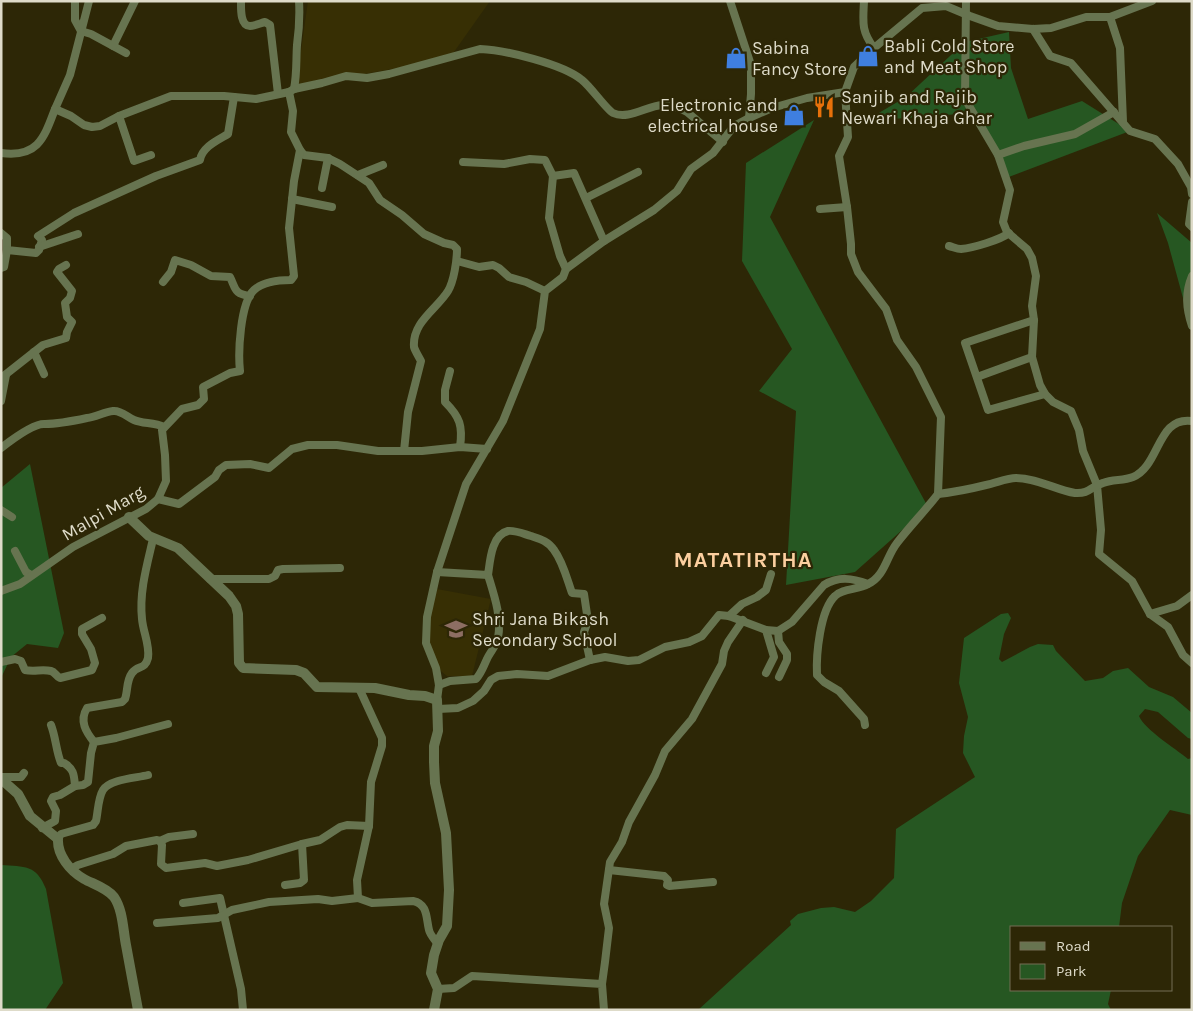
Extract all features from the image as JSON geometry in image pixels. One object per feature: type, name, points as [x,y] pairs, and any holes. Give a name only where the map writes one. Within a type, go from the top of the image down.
[{"type":"street","points":[[75,1],[75,20],[81,31],[91,34],[126,53]]},
{"type":"street","points":[[1,153],[22,153],[33,150],[46,133],[70,74],[89,1]]},
{"type":"street","points":[[113,46],[135,1]]},
{"type":"street","points":[[241,1],[243,22],[246,25],[250,26],[265,22],[270,26],[278,94]]},
{"type":"street","points":[[299,1],[300,31],[297,46],[297,72],[292,90],[291,132],[300,150],[304,155],[328,158],[358,175],[369,183],[380,200],[402,215],[424,234],[453,245],[457,249],[457,261],[449,290],[420,324],[415,337],[414,348],[421,361],[408,412],[404,450]]},
{"type":"street","points":[[730,1],[751,65],[749,118]]},
{"type":"street","points":[[864,1],[863,23],[866,37],[874,48]]},
{"type":"street","points":[[966,1],[965,99],[998,155],[1010,190],[1002,222],[1009,233],[1027,249],[1032,258],[1036,276],[1032,306],[1034,320],[1032,357],[1040,385],[1053,402],[1071,410],[1079,430],[1083,451],[1097,485],[1101,530],[1099,554],[1132,581],[1150,614],[1168,627],[1183,655],[1192,663]]},
{"type":"street","points":[[865,724],[864,719],[839,691],[824,682],[817,675],[820,636],[826,612],[836,595],[860,589],[875,581],[885,568],[895,545],[938,494],[941,417],[916,368],[896,340],[886,309],[858,272],[850,254],[848,207],[839,156],[848,137],[845,92],[854,67],[922,8],[946,6],[998,26],[1033,29],[1052,28],[1086,17],[1110,17],[1152,1]]},
{"type":"street","points":[[1110,17],[1120,48],[1123,122]]},
{"type":"street","points":[[1033,29],[1050,56],[1071,63],[1130,131],[1154,139],[1178,164],[1191,187],[1192,194]]},
{"type":"street","points":[[55,110],[70,116],[84,125],[100,126],[119,116],[171,96],[256,99],[346,76],[376,77],[480,49],[495,50],[560,67],[571,72],[590,86],[612,113],[624,115],[663,104],[682,109],[688,112],[722,142]]},
{"type":"street","points":[[434,1010],[438,989],[431,973],[438,942],[446,926],[449,890],[446,833],[435,783],[434,746],[438,731],[439,685],[436,668],[426,643],[427,617],[437,572],[466,484],[503,421],[540,329],[545,291],[563,277],[566,269],[604,241],[654,210],[677,191],[691,169],[713,153],[734,126],[772,108],[807,98],[845,92]]},
{"type":"street","points":[[7,250],[36,253],[42,240],[38,236],[74,213],[156,176],[200,160],[201,154],[206,148],[228,134],[234,97]]},
{"type":"street","points":[[998,155],[1024,146],[1075,134],[1114,112]]},
{"type":"street","points":[[119,116],[134,161],[151,155]]},
{"type":"street","points":[[1,448],[26,431],[44,424],[66,423],[114,410],[136,421],[164,427],[182,409],[198,405],[204,400],[203,388],[230,373],[240,371],[241,324],[250,296],[253,291],[263,286],[279,280],[293,278],[289,228],[300,150]]},
{"type":"street","points":[[322,188],[328,158]]},
{"type":"street","points":[[463,162],[504,164],[530,159],[546,160],[553,176],[549,218],[560,256],[566,269]]},
{"type":"street","points":[[358,175],[383,165]]},
{"type":"street","points":[[586,198],[638,172]]},
{"type":"street","points":[[553,176],[574,173],[604,241]]},
{"type":"street","points":[[292,199],[332,207]]},
{"type":"street","points":[[1192,202],[1189,224],[1192,227]]},
{"type":"street","points":[[820,209],[848,207]]},
{"type":"street","points":[[1,233],[7,238],[4,267],[1,268]]},
{"type":"street","points":[[949,246],[960,249],[971,247],[1001,240],[1009,233]]},
{"type":"street","points":[[39,247],[78,234]]},
{"type":"street","points":[[164,282],[171,272],[175,260],[191,265],[211,276],[230,277],[235,290],[241,295],[250,296]]},
{"type":"street","points":[[457,261],[479,267],[493,265],[509,277],[526,282],[545,291]]},
{"type":"street","points":[[1,400],[4,377],[43,345],[66,338],[66,332],[71,325],[71,320],[67,317],[65,304],[70,298],[72,290],[57,272],[66,265]]},
{"type":"street","points":[[1192,276],[1186,289],[1186,299],[1192,326]]},
{"type":"street","points":[[1034,320],[966,344],[988,410],[1045,394]]},
{"type":"street","points":[[34,352],[44,374]]},
{"type":"street","points":[[977,377],[1032,357]]},
{"type":"street","points":[[450,370],[444,390],[445,402],[459,419],[462,435],[460,447]]},
{"type":"street","points":[[938,494],[961,491],[1016,478],[1082,493],[1090,491],[1102,483],[1134,477],[1143,471],[1149,464],[1168,429],[1175,423],[1184,420],[1192,421]]},
{"type":"street","name":"Malpi Marg","points":[[1,591],[20,584],[73,547],[146,509],[158,499],[166,481],[165,455],[161,434],[164,427]]},
{"type":"street","points":[[158,499],[179,504],[215,477],[219,470],[226,466],[250,464],[269,468],[292,450],[308,445],[337,445],[378,451],[422,451],[460,447],[487,449]]},
{"type":"street","points":[[1,510],[12,517]]},
{"type":"street","points":[[130,517],[153,539],[178,548],[229,596],[236,606],[238,614],[239,663],[243,668],[296,670],[304,674],[317,687],[375,688],[409,695],[425,696],[438,705],[458,708],[473,701],[484,691],[491,680],[498,676],[517,674],[548,676],[590,660],[605,657],[628,661],[639,660],[665,647],[697,639],[707,632],[719,615],[743,620],[766,630],[778,631],[792,622],[824,584],[830,581],[854,578],[868,584]]},
{"type":"street","points":[[439,685],[450,681],[476,679],[483,672],[487,659],[498,639],[499,628],[496,603],[488,575],[495,543],[507,531],[515,531],[546,542],[560,561],[572,593],[584,594],[588,621],[584,632],[590,660]]},
{"type":"street","points":[[94,742],[87,734],[83,724],[86,708],[122,702],[125,699],[128,682],[132,673],[145,666],[147,661],[148,654],[142,619],[141,594],[153,539]]},
{"type":"street","points":[[15,551],[26,572],[31,575]]},
{"type":"street","points":[[210,579],[269,580],[275,576],[278,570],[283,569],[340,568]]},
{"type":"street","points":[[437,572],[488,575]]},
{"type":"street","points":[[729,616],[742,604],[757,598],[766,590],[770,574]]},
{"type":"street","points":[[1150,614],[1177,606],[1192,595]]},
{"type":"street","points":[[1,662],[15,659],[21,661],[25,670],[36,672],[48,670],[60,678],[92,670],[95,664],[91,649],[82,634],[82,629],[102,618]]},
{"type":"street","points":[[604,1010],[602,984],[609,928],[604,904],[610,862],[622,842],[629,822],[655,775],[664,751],[692,719],[722,664],[728,642],[743,620]]},
{"type":"street","points":[[766,630],[774,657],[766,673]]},
{"type":"street","points":[[778,631],[779,642],[787,654],[787,660],[779,676]]},
{"type":"street","points":[[358,898],[357,880],[369,826],[371,782],[382,746],[382,738],[359,688]]},
{"type":"street","points":[[94,742],[168,724]]},
{"type":"street","points":[[51,725],[55,735],[57,754],[62,763],[71,767],[74,773],[75,786]]},
{"type":"street","points":[[42,828],[55,820],[56,811],[51,801],[53,797],[88,782],[94,742]]},
{"type":"street","points":[[1,778],[21,777],[24,773]]},
{"type":"street","points":[[138,1010],[117,903],[109,892],[81,877],[71,869],[63,859],[57,846],[61,834],[93,825],[96,822],[103,790],[108,786],[119,780],[148,775]]},
{"type":"street","points":[[1,778],[14,788],[30,816],[42,828],[58,839]]},
{"type":"street","points":[[160,841],[162,845],[160,864],[166,868],[205,863],[217,866],[248,860],[320,840],[347,825],[369,826]]},
{"type":"street","points":[[71,869],[113,854],[126,846],[193,834]]},
{"type":"street","points":[[285,885],[300,883],[304,880],[302,844]]},
{"type":"street","points":[[610,870],[664,876],[668,880],[669,886],[713,882]]},
{"type":"street","points":[[183,903],[220,898],[241,989],[243,1010]]},
{"type":"street","points":[[157,923],[218,918],[232,910],[269,902],[358,898],[372,903],[413,901],[418,902],[424,907],[429,932],[438,942]]},
{"type":"street","points":[[438,989],[454,988],[472,976],[602,984]]},
{"type":"shaded area","points":[[308,1],[490,1],[449,59],[296,86]]},
{"type":"shaded area","name":"Shri Jana Bikash Secondary School","points":[[437,589],[491,599],[472,676],[447,676],[437,668],[430,642],[429,617]]},
{"type":"green space","points":[[1009,32],[1011,68],[1028,119],[1082,101],[1130,131],[1006,178],[973,113],[865,121],[906,97],[965,42]]},
{"type":"green space","points":[[814,120],[770,217],[928,507],[855,572],[786,585],[796,411],[759,391],[792,349],[742,261],[746,163]]},
{"type":"green space","points":[[1157,213],[1192,243],[1192,331],[1168,243]]},
{"type":"green space","points":[[30,464],[64,633],[58,648],[27,644],[11,657],[1,678],[1,488]]},
{"type":"green space","points":[[1008,613],[1011,618],[1004,634],[999,659],[1002,662],[1038,644],[1053,645],[1056,651],[1085,681],[1103,678],[1113,671],[1128,668],[1149,687],[1173,697],[1192,713],[1192,739],[1188,738],[1158,712],[1145,709],[1139,716],[1147,727],[1161,739],[1188,759],[1192,758],[1192,815],[1170,810],[1138,856],[1122,903],[1119,926],[1010,926],[1010,991],[1111,991],[1108,1004],[1111,1010],[698,1010],[791,925],[790,921],[798,914],[834,907],[855,912],[871,901],[894,878],[896,829],[975,777],[963,753],[968,717],[959,683],[964,638],[1001,614]]},
{"type":"green space","points":[[1,865],[29,868],[38,875],[46,889],[63,983],[45,1010],[1,1010]]},
{"type":"place","name":"Babli Cold Store and Meat Shop","points":[[868,56]]},
{"type":"place","name":"Sabina Fancy Store","points":[[736,58]]},
{"type":"place","name":"Sanjib and Rajib Newari Khaja Ghar","points":[[824,107]]},
{"type":"place","name":"Electronic and electrical house","points":[[794,115]]},
{"type":"place","name":"Shri Jana Bikash Secondary School","points":[[456,629]]},
{"type":"district","name":"MATATIRTHA","points":[[743,559]]}]
